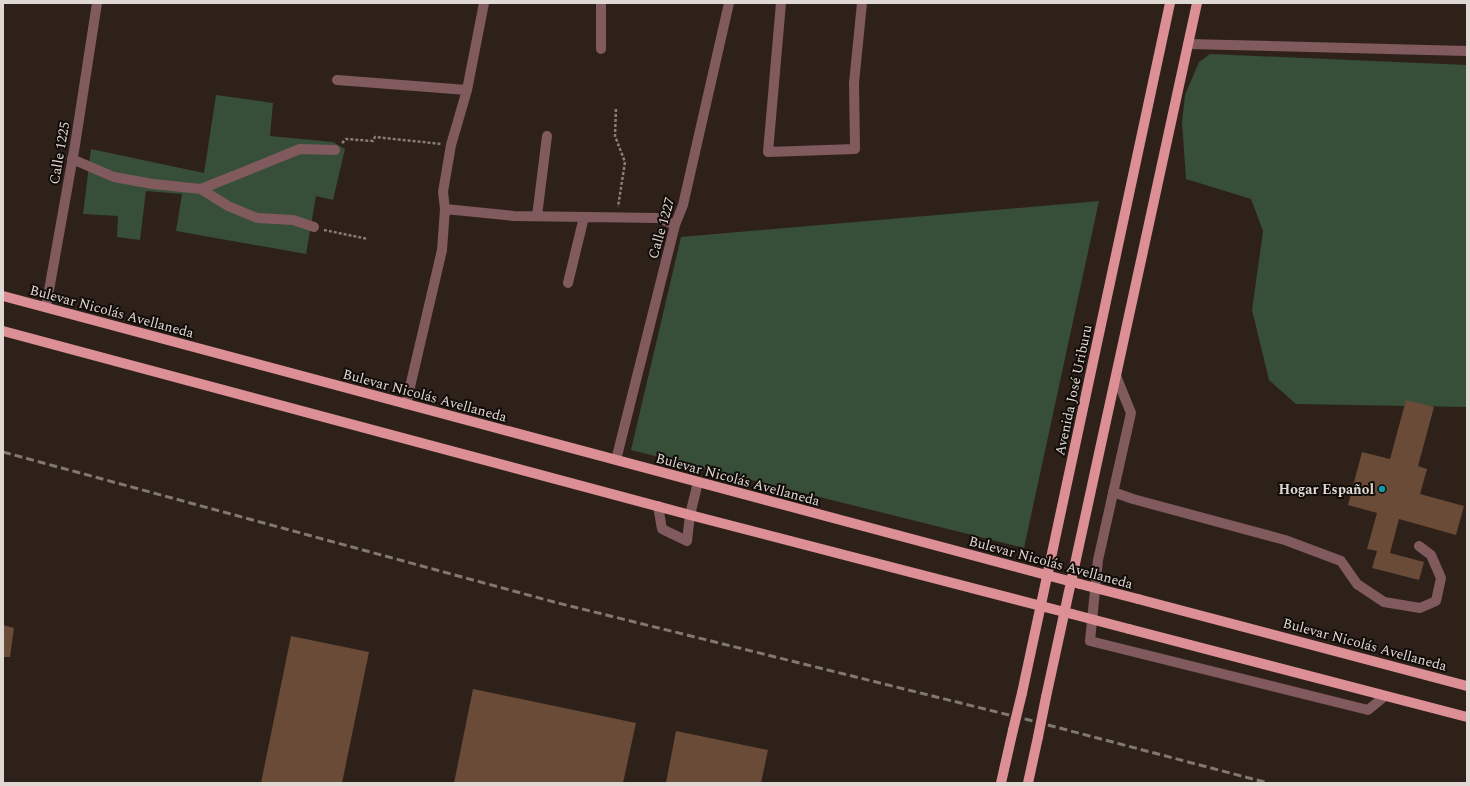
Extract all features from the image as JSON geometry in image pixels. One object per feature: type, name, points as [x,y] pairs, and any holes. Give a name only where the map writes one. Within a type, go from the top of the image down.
[{"type":"main road","name":"Avenida José Uriburu","points":[[1002,783],[1170,3]]},
{"type":"main road","points":[[1028,783],[1046,697],[1076,583],[1116,376],[1196,3]]},
{"type":"main road","name":"Bulevar Nicolás Avellaneda","points":[[3,296],[1047,576],[1467,686]]},
{"type":"main road","points":[[3,331],[690,515],[1467,717]]},
{"type":"street","name":"Calle 1225","points":[[46,307],[97,3]]},
{"type":"street","points":[[406,404],[442,250],[445,209],[443,192],[451,145],[468,90],[484,3]]},
{"type":"street","points":[[601,3],[601,49]]},
{"type":"street","name":"Calle 1227","points":[[616,460],[675,225],[683,205],[729,3]]},
{"type":"street","points":[[781,3],[768,152],[855,149],[854,83],[862,3]]},
{"type":"street","points":[[1188,44],[1467,51]]},
{"type":"street","points":[[337,80],[468,90]]},
{"type":"street","points":[[537,216],[547,136]]},
{"type":"street","points":[[201,189],[300,148],[335,150]]},
{"type":"street","points":[[72,159],[114,177],[153,184],[201,189],[228,206],[257,218],[294,220],[314,227]]},
{"type":"street","points":[[445,209],[514,216],[658,218],[675,225]]},
{"type":"street","points":[[568,283],[584,217]]},
{"type":"street","points":[[1116,376],[1131,413],[1098,560],[1090,640],[1368,710],[1385,696]]},
{"type":"street","points":[[658,506],[662,529],[687,541],[690,515],[698,482]]},
{"type":"street","points":[[1113,492],[1133,499],[1285,540],[1341,561],[1357,584],[1384,602],[1420,608],[1436,601],[1441,578],[1431,555],[1419,546]]},
{"type":"path","points":[[616,109],[615,136],[625,162],[617,218]]},
{"type":"path","points":[[335,150],[346,139],[373,141],[375,137],[451,145]]},
{"type":"path","points":[[314,227],[368,239]]},
{"type":"green space","points":[[1210,54],[1467,65],[1467,407],[1296,404],[1269,380],[1252,310],[1263,231],[1251,199],[1186,179],[1182,122],[1185,95],[1199,62]]},
{"type":"green space","points":[[216,95],[273,103],[270,136],[333,142],[345,149],[333,200],[316,196],[306,254],[176,231],[182,194],[146,191],[140,240],[117,237],[118,216],[83,214],[91,149],[204,173]]},
{"type":"green space","points":[[1099,201],[1024,548],[631,450],[681,237]]},
{"type":"building","name":"Hogar Español","points":[[1406,400],[1434,407],[1418,466],[1427,469],[1420,494],[1464,506],[1456,535],[1399,519],[1390,553],[1424,562],[1419,580],[1372,568],[1377,551],[1367,549],[1377,513],[1348,505],[1362,452],[1390,459]]},
{"type":"building","points":[[3,625],[14,628],[10,657],[3,657]]},
{"type":"building","points":[[291,636],[369,652],[342,783],[261,783]]},
{"type":"building","points":[[473,689],[636,723],[623,783],[454,783]]},
{"type":"building","points":[[676,731],[768,750],[761,783],[666,783]]},
{"type":"railway","points":[[3,452],[554,602],[1029,720],[1268,783]]},
{"type":"place","name":"Hogar Español","points":[[1382,489]]}]
